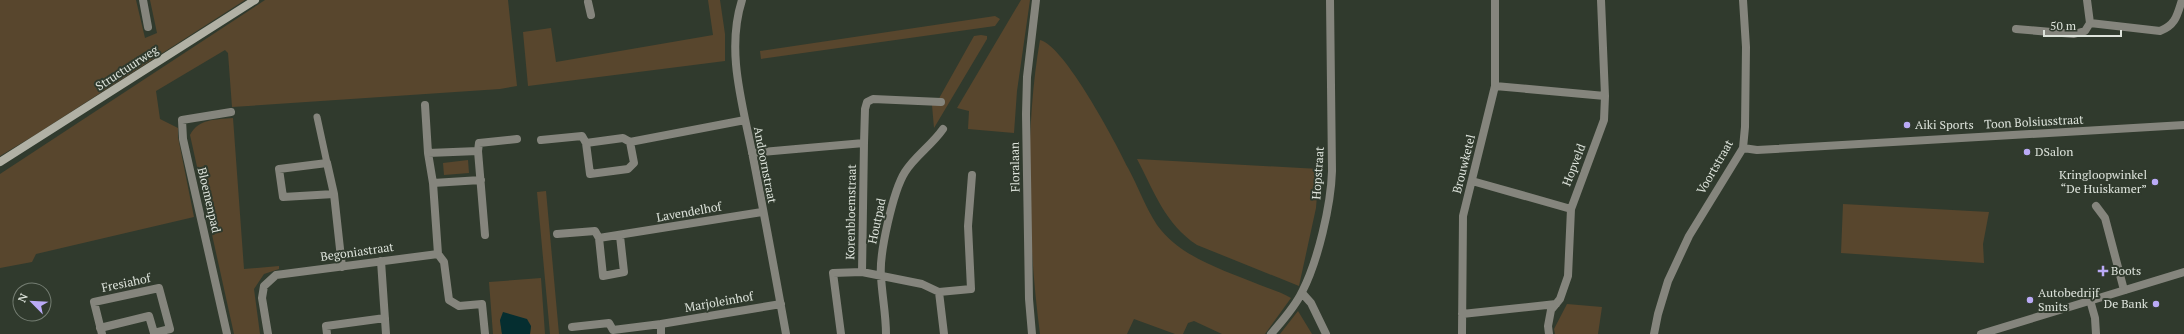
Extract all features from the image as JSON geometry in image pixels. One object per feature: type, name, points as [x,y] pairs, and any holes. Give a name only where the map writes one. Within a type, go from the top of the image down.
[{"type":"main road","name":"Structuurweg","points":[[0,167],[12,157],[256,0]]},
{"type":"main road","name":"Structuurweg","points":[[0,162],[12,157]]},
{"type":"street","points":[[143,0],[148,27]]},
{"type":"street","name":"Andoornstraat","points":[[742,0],[735,48],[744,120],[752,152],[786,334]]},
{"type":"street","name":"Floralaan","points":[[1032,334],[1029,299],[1026,114],[1028,70],[1036,0]]},
{"type":"street","name":"Hopstraat","points":[[1271,334],[1302,293],[1309,277],[1319,242],[1332,184],[1330,0]]},
{"type":"street","name":"Brouwketel","points":[[1462,334],[1463,216],[1495,86],[1495,0]]},
{"type":"street","name":"Hopveld","points":[[1550,334],[1548,326],[1551,310],[1560,299],[1568,276],[1571,209],[1604,120],[1605,96],[1601,0]]},
{"type":"street","name":"Voortstraat","points":[[1654,334],[1658,314],[1668,281],[1689,236],[1743,148],[1745,127],[1746,55],[1743,0]]},
{"type":"street","points":[[2016,29],[2074,34],[2085,31],[2090,23],[2087,0]]},
{"type":"street","points":[[2090,23],[2160,31],[2169,28],[2175,22],[2182,0]]},
{"type":"street","points":[[590,1],[591,15]]},
{"type":"street","points":[[1495,86],[1605,96]]},
{"type":"street","name":"Korenbloemstraat","points":[[939,292],[922,284],[862,272],[864,109],[867,102],[873,99],[941,102]]},
{"type":"street","points":[[425,105],[438,254],[444,262],[447,294],[452,304],[459,306],[482,304],[485,334]]},
{"type":"street","name":"Bloemenpad","points":[[227,334],[183,139],[182,120],[231,112]]},
{"type":"street","points":[[317,117],[334,194],[342,267]]},
{"type":"street","points":[[586,143],[623,138],[630,142],[744,120]]},
{"type":"street","name":"Toon Bolsiusstraat","points":[[1743,148],[1757,150],[2184,126]]},
{"type":"street","name":"Houtpad","points":[[886,334],[885,303],[880,275],[884,245],[901,180],[910,165],[936,139],[943,129]]},
{"type":"street","points":[[541,140],[582,136],[586,143],[590,174],[628,169],[634,163],[630,142]]},
{"type":"street","points":[[485,234],[478,150],[479,143],[517,140]]},
{"type":"street","points":[[752,152],[864,143]]},
{"type":"street","points":[[428,153],[478,150]]},
{"type":"street","points":[[327,163],[279,169],[283,197],[334,194]]},
{"type":"street","points":[[944,334],[939,292],[971,289],[968,226],[972,175]]},
{"type":"street","points":[[433,184],[481,180]]},
{"type":"street","points":[[1472,181],[1571,209]]},
{"type":"street","points":[[2096,206],[2105,218],[2124,290]]},
{"type":"street","name":"Lavendelhof","points":[[557,234],[595,231],[599,238],[620,236],[762,212]]},
{"type":"street","points":[[599,238],[603,276],[624,272],[620,236]]},
{"type":"street","name":"Begoniastraat","points":[[268,334],[262,298],[264,286],[276,275],[342,267],[380,260],[438,254]]},
{"type":"street","points":[[380,260],[386,334]]},
{"type":"street","points":[[841,334],[833,273],[862,272]]},
{"type":"street","points":[[1981,334],[2184,272]]},
{"type":"street","name":"Fresiahof","points":[[159,288],[170,330],[154,334],[149,316],[101,331],[94,302],[159,288]]},
{"type":"street","points":[[1302,293],[1312,303],[1326,334]]},
{"type":"street","points":[[2090,300],[2095,318],[2096,334]]},
{"type":"street","name":"Marjoleinhof","points":[[572,327],[609,323],[613,332],[781,304]]},
{"type":"street","points":[[1462,314],[1556,304]]},
{"type":"street","points":[[327,334],[326,326],[384,318]]},
{"type":"street","points":[[661,324],[661,334]]},
{"type":"shaded area","points":[[0,0],[136,0],[145,38],[157,33],[150,0],[245,0],[0,156]]},
{"type":"shaded area","points":[[265,0],[508,0],[517,86],[500,89],[232,107],[228,53],[225,50],[156,91],[160,119],[178,128],[178,137],[194,217],[36,254],[32,262],[0,268],[0,174]]},
{"type":"shaded area","points":[[708,0],[720,0],[725,34],[725,61],[528,86],[523,32],[551,28],[556,62],[713,35]]},
{"type":"shaded area","points":[[1021,0],[1030,0],[1017,91],[1014,133],[968,129],[969,111],[957,108]]},
{"type":"shaded area","points":[[995,16],[1000,19],[995,26],[761,59],[760,51]]},
{"type":"shaded area","points":[[974,36],[987,36],[987,39],[934,128],[932,105],[937,102]]},
{"type":"shaded area","points":[[1040,40],[1050,46],[1062,59],[1088,96],[1122,156],[1145,204],[1157,225],[1167,236],[1178,246],[1204,262],[1291,298],[1265,334],[1222,334],[1194,321],[1188,323],[1183,334],[1175,334],[1134,319],[1127,334],[1040,334],[1031,225],[1030,149],[1035,75]]},
{"type":"shaded area","points":[[233,118],[244,269],[279,266],[279,269],[264,274],[254,289],[260,334],[234,334],[190,135],[198,125],[208,121]]},
{"type":"shaded area","points":[[1137,159],[1319,169],[1316,208],[1299,286],[1197,245],[1186,237],[1168,217],[1161,206]]},
{"type":"shaded area","points":[[468,160],[469,173],[444,175],[443,163]]},
{"type":"shaded area","points":[[546,191],[559,334],[550,334],[537,192]]},
{"type":"shaded area","points":[[1843,204],[1989,212],[1983,244],[1984,263],[1841,253]]},
{"type":"shaded area","points":[[541,278],[545,334],[530,334],[531,326],[500,320],[502,334],[493,334],[489,282]]},
{"type":"shaded area","points":[[1567,304],[1602,307],[1598,334],[1555,334],[1554,329]]},
{"type":"shaded area","points":[[1298,311],[1312,334],[1280,334]]},
{"type":"water","points":[[503,312],[527,319],[531,326],[530,334],[502,334],[500,320]]},
{"type":"place","name":"Aiki Sports","points":[[1907,125]]},
{"type":"place","name":"DSalon","points":[[2027,152]]},
{"type":"place","name":"Kringloopwinkel “De Huiskamer”","points":[[2155,182]]},
{"type":"place","name":"Boots","points":[[2103,271]]},
{"type":"place","name":"Autobedrijf Smits","points":[[2030,300]]},
{"type":"place","name":"De Bank","points":[[2156,304]]}]
